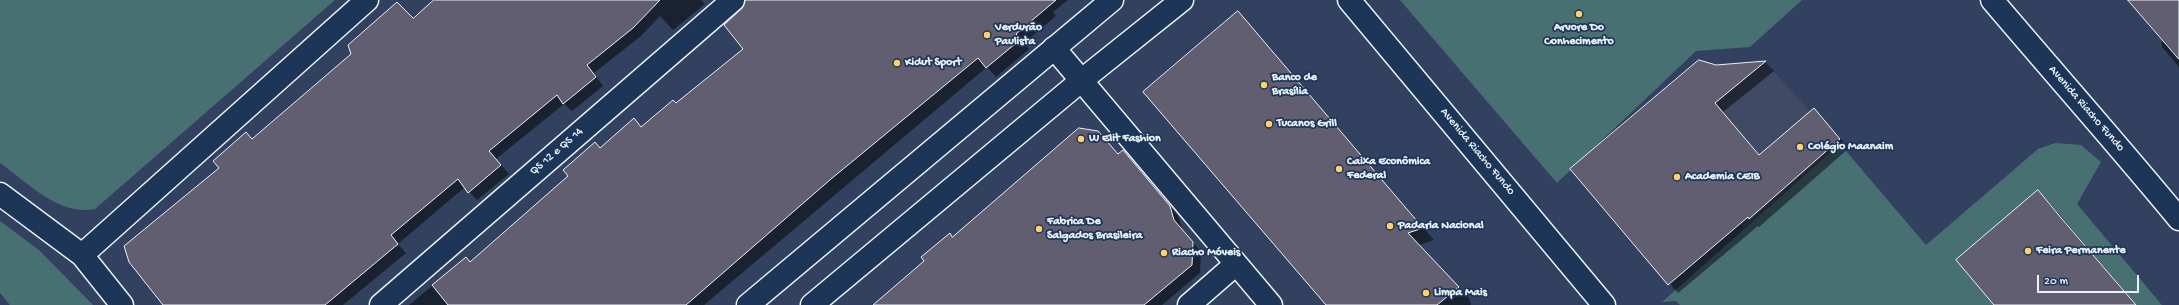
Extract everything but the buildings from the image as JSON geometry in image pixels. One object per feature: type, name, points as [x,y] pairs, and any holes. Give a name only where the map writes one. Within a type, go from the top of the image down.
[{"type":"street","points":[[82,255],[367,0]]},
{"type":"street","name":"QS 12 e QS 14","points":[[381,305],[733,0]]},
{"type":"street","points":[[748,305],[1112,0]]},
{"type":"street","points":[[812,305],[1082,80],[1182,0]]},
{"type":"street","name":"Avenida Riacho Fundo","points":[[1349,0],[1604,305]]},
{"type":"street","name":"Avenida Riacho Fundo","points":[[1992,0],[2094,117],[2179,219]]},
{"type":"street","points":[[1054,48],[1271,305]]},
{"type":"street","points":[[0,194],[82,255],[122,305]]},
{"type":"street","points":[[1189,305],[1236,264]]},
{"type":"shaded area","points":[[1763,60],[1840,144],[1744,228],[1656,127],[1721,70]]},
{"type":"green space","points":[[0,0],[335,0],[95,209],[82,210],[69,208],[44,196],[0,163]]},
{"type":"green space","points":[[1400,0],[1802,0],[1750,47],[1696,51],[1557,183]]},
{"type":"green space","points":[[2055,143],[2081,145],[2101,162],[2077,204],[2162,305],[1680,305],[1676,301],[1662,302],[1840,144],[1926,245],[2038,149]]},
{"type":"green space","points":[[0,221],[39,250],[93,305],[10,305],[0,293]]},
{"type":"place","name":"Arvore Do Conhecimento","points":[[1579,14]]},
{"type":"place","name":"Verdurão Paulista","points":[[987,35]]},
{"type":"place","name":"Kidut Sport","points":[[897,63]]},
{"type":"place","name":"Banco de Brasília","points":[[1264,85]]},
{"type":"place","name":"Tucanos Grill","points":[[1269,124]]},
{"type":"place","name":"W Elit Fashion","points":[[1081,139]]},
{"type":"place","name":"Colégio Maanaim","points":[[1800,147]]},
{"type":"place","name":"Caixa Econômica Federal","points":[[1339,169]]},
{"type":"place","name":"Academia CEIB","points":[[1677,177]]},
{"type":"place","name":"Padaria Nacional","points":[[1390,226]]},
{"type":"place","name":"Fabrica De Salgados Brasileira","points":[[1039,229]]},
{"type":"place","name":"Feira Permanente","points":[[2028,251]]},
{"type":"place","name":"Riacho Móveis","points":[[1164,253]]},
{"type":"place","name":"Limpa Mais","points":[[1426,293]]}]
